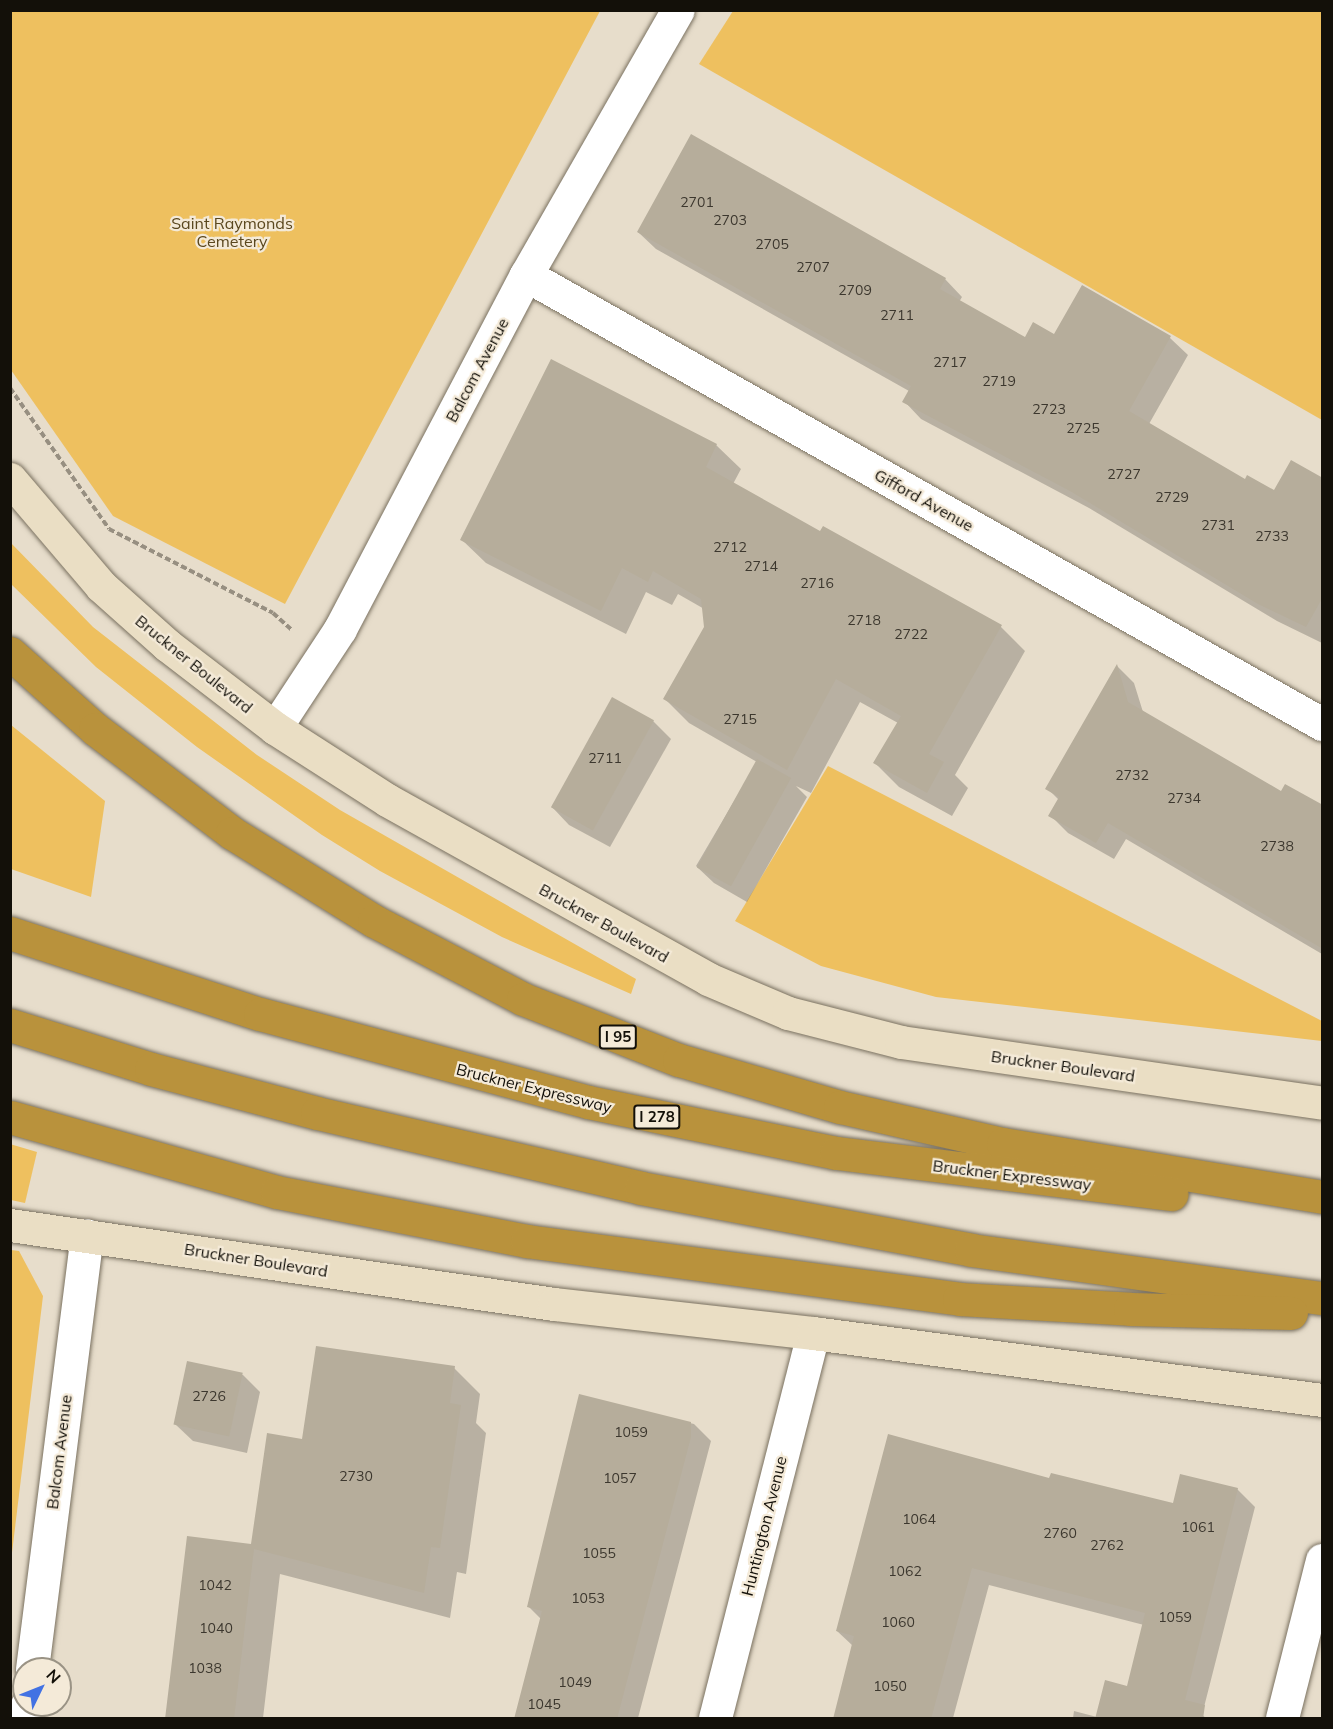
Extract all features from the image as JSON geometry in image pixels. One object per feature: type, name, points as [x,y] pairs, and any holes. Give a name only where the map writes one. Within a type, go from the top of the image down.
[{"type":"highway","name":"I 95","points":[[10,653],[163,783],[301,878],[448,963],[589,1026],[762,1085],[922,1127],[1091,1160],[1323,1197]]},
{"type":"highway","name":"Bruckner Expressway","points":[[10,933],[240,1008],[392,1051],[588,1102],[752,1138],[920,1164],[1323,1212]]},
{"type":"highway","points":[[10,1025],[151,1069],[306,1111],[618,1183],[918,1241],[1323,1298]]},
{"type":"highway","points":[[10,1117],[277,1192],[527,1241],[958,1299],[1130,1310],[1323,1314]]},
{"type":"main road","name":"Bruckner Boulevard","points":[[10,479],[100,586],[167,645],[275,728],[387,800],[668,959],[788,1013],[901,1042],[1323,1103]]},
{"type":"main road","name":"Bruckner Boulevard","points":[[10,1225],[565,1306],[813,1333],[1323,1400]]},
{"type":"street","name":"Balcom Avenue","points":[[275,728],[340,629],[526,275],[678,10]]},
{"type":"street","name":"Gifford Avenue","points":[[526,275],[1323,724]]},
{"type":"street","name":"Balcom Avenue","points":[[34,1657],[87,1235]]},
{"type":"street","name":"Huntington Avenue","points":[[715,1719],[813,1333]]},
{"type":"street","points":[[1282,1719],[1323,1560]]},
{"type":"path","points":[[10,388],[109,529],[273,613],[295,632]]},
{"type":"green space","name":"Saint Raymonds Cemetery","points":[[10,11],[600,11],[285,604],[113,516],[11,370]]},
{"type":"green space","points":[[733,11],[1322,11],[1322,420],[699,64]]},
{"type":"green space","points":[[10,542],[93,627],[257,755],[340,810],[636,979],[631,994],[502,937],[380,871],[322,835],[197,747],[96,667],[11,584]]},
{"type":"green space","points":[[11,725],[105,801],[91,897],[11,869]]},
{"type":"green space","points":[[828,766],[1322,1021],[1322,1041],[936,997],[821,966],[735,921]]},
{"type":"green space","points":[[10,1144],[37,1152],[25,1203],[11,1200]]},
{"type":"green space","points":[[11,1250],[19,1251],[43,1296],[11,1561]]},
{"type":"building","points":[[691,134],[946,278],[940,289],[1025,337],[1033,322],[1054,334],[1082,285],[1171,336],[1129,411],[1245,479],[1247,475],[1274,490],[1291,460],[1323,478],[1323,597],[1306,627],[1258,604],[1070,491],[902,402],[911,386],[637,232]]},
{"type":"building","points":[[551,359],[717,444],[706,467],[820,531],[823,526],[1002,625],[929,754],[944,762],[927,793],[873,763],[901,716],[836,679],[787,770],[663,699],[704,627],[701,599],[653,571],[648,582],[622,568],[601,611],[460,540]]},
{"type":"building","points":[[1117,664],[1128,702],[1281,791],[1285,784],[1323,805],[1323,949],[1108,823],[1096,843],[1048,816],[1059,797],[1045,789]]},
{"type":"building","points":[[612,697],[654,720],[593,830],[551,807]]},
{"type":"building","points":[[757,759],[791,778],[731,886],[697,867]]},
{"type":"building","points":[[316,1346],[455,1366],[450,1403],[461,1405],[440,1548],[431,1547],[424,1593],[254,1549],[234,1719],[165,1719],[187,1536],[251,1544],[267,1433],[302,1439]]},
{"type":"building","points":[[187,1361],[243,1373],[229,1436],[173,1425]]},
{"type":"building","points":[[579,1394],[691,1422],[691,1437],[617,1719],[514,1719],[542,1611],[527,1607]]},
{"type":"building","points":[[888,1434],[1049,1478],[1051,1473],[1173,1503],[1180,1474],[1238,1488],[1185,1700],[1205,1705],[1203,1719],[1095,1719],[1105,1680],[1127,1686],[1145,1613],[972,1568],[931,1719],[833,1719],[854,1636],[836,1631]]}]
